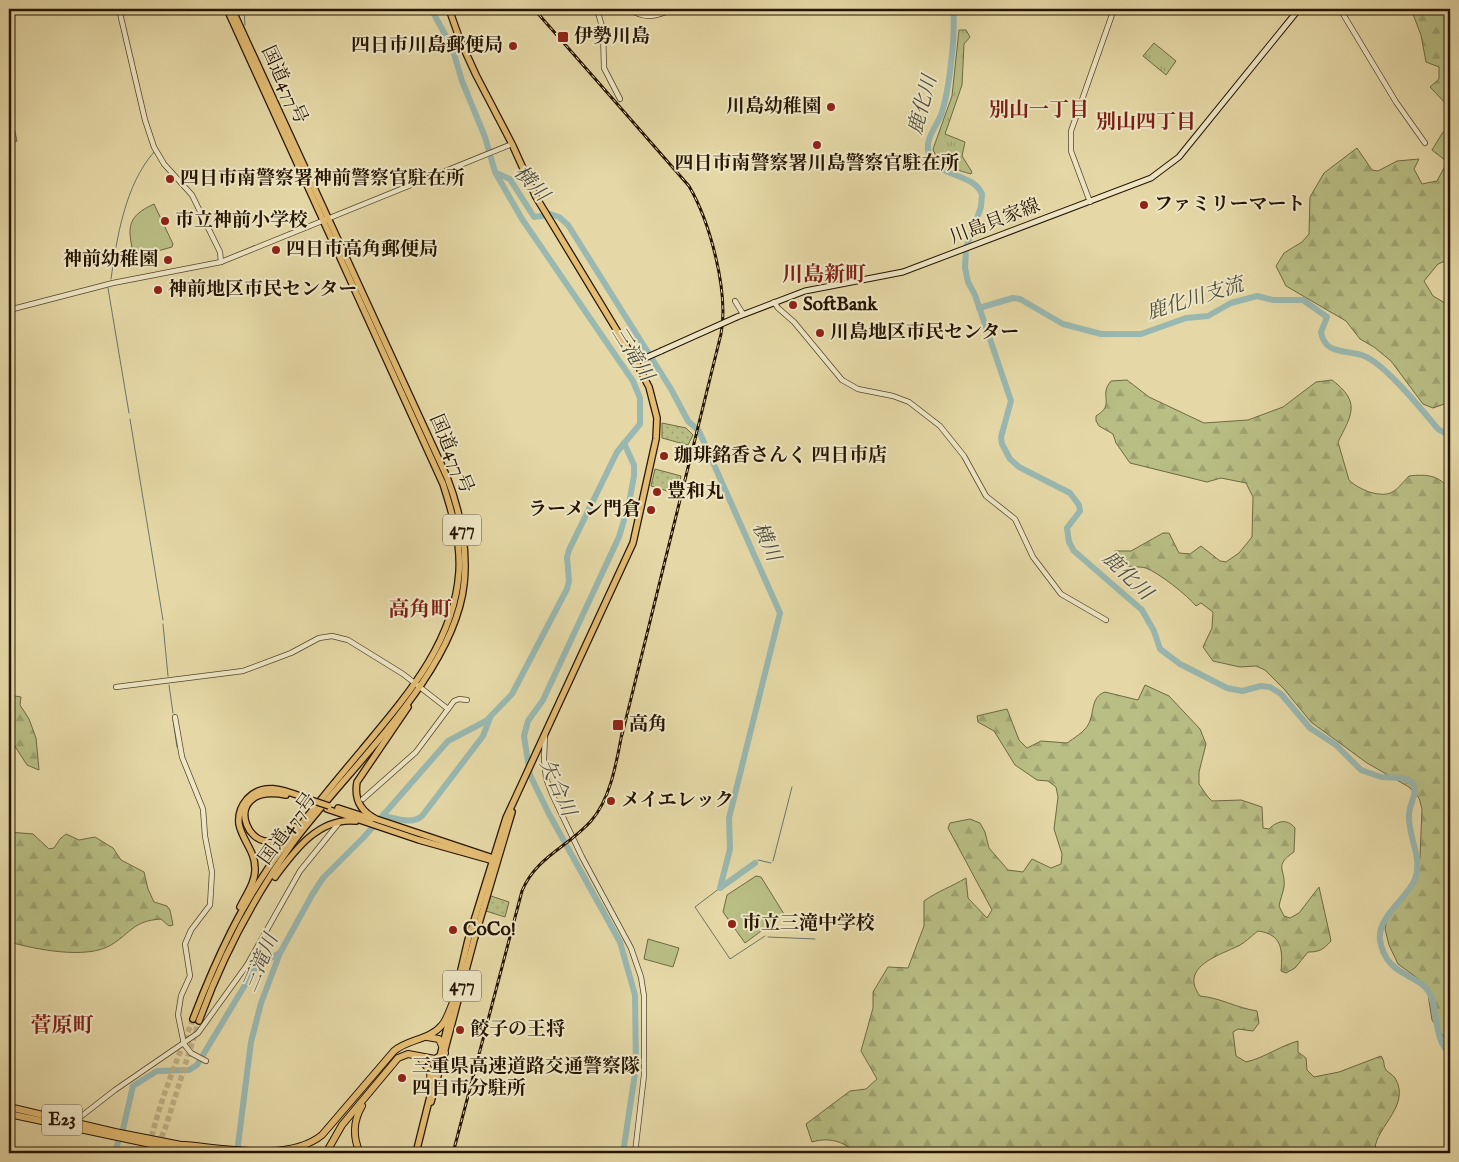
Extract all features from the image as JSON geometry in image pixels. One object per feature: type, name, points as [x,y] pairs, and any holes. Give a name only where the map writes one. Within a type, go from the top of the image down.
[{"type":"highway","name":"国道477号","points":[[227,9],[447,477],[462,525],[465,555],[464,584],[460,607],[443,649],[387,730],[292,844],[249,911],[196,1020],[229,935],[281,850],[325,794],[417,686]]},
{"type":"highway","name":"国道477号","points":[[232,9],[326,220]]},
{"type":"highway","name":"477","points":[[423,1126],[468,940],[493,860],[538,747],[633,543],[640,520],[656,440],[657,418],[649,387],[636,362],[536,197],[512,144],[476,75],[460,40],[449,9]]},
{"type":"highway","name":"477","points":[[417,686],[403,717],[357,782],[356,797],[362,817],[370,824],[421,837],[493,860]]},
{"type":"highway","name":"477","points":[[229,935],[255,875],[254,859],[239,823],[242,805],[256,791],[269,788],[311,802]]},
{"type":"highway","name":"477","points":[[325,794],[289,834],[280,839],[265,841],[256,838],[249,831],[244,820],[246,806],[262,794],[287,795],[311,802],[328,807],[362,817],[395,826],[421,837]]},
{"type":"highway","name":"477","points":[[249,911],[292,854],[316,832],[337,821],[362,817]]},
{"type":"highway","name":"477","points":[[416,1153],[445,1053],[493,860]]},
{"type":"highway","points":[[114,1135],[213,1149],[281,1152],[308,1144],[322,1135],[399,1047],[426,1037],[443,1025],[454,1000]]},
{"type":"highway","points":[[326,1153],[338,1131],[394,1062],[408,1054],[428,1059],[438,1058],[445,1053],[442,1044],[437,1038],[426,1037]]},
{"type":"highway","points":[[408,1054],[420,1058],[427,1064],[431,1075],[431,1088]]},
{"type":"highway","points":[[322,1153],[334,1130],[366,1085]]},
{"type":"highway","points":[[360,1153],[356,1141],[355,1125],[360,1109],[372,1090]]},
{"type":"highway","name":"E23","points":[[9,1108],[114,1135]]},
{"type":"highway","name":"E23","points":[[9,1114],[114,1135]]},
{"type":"highway","points":[[127,1137],[193,1153]]},
{"type":"highway","points":[[213,1149],[225,1153]]},
{"type":"main road","name":"川島貝家線","points":[[636,362],[774,302],[819,288],[903,272],[1151,178],[1173,162],[1299,9]]},
{"type":"street","points":[[119,9],[145,120],[156,150],[164,164],[192,195],[220,252],[221,262]]},
{"type":"street","points":[[597,9],[603,30],[604,68],[620,99]]},
{"type":"street","points":[[630,9],[642,16],[653,17],[674,9]]},
{"type":"street","points":[[1090,202],[1071,151],[1070,131],[1114,9]]},
{"type":"street","points":[[1340,9],[1396,102],[1425,143]]},
{"type":"street","points":[[9,310],[113,283],[221,262],[512,144]]},
{"type":"street","points":[[736,301],[743,314]]},
{"type":"street","points":[[774,302],[794,322],[842,380],[858,389],[893,396],[909,402],[940,426],[964,456],[986,496],[1015,519],[1033,557],[1061,594],[1106,620]]},
{"type":"street","points":[[116,687],[243,670],[291,653],[319,638],[332,636],[348,640],[448,709]]},
{"type":"street","points":[[363,799],[416,752],[448,709],[459,699],[467,700]]},
{"type":"street","points":[[175,717],[182,757],[203,809],[205,836],[212,872],[210,905],[192,930],[185,944],[190,976],[181,996],[178,1016],[184,1044],[191,1053],[205,1060]]},
{"type":"street","points":[[546,730],[544,760],[546,778],[552,794],[631,948],[641,977],[644,996],[644,1074],[635,1153]]},
{"type":"street","points":[[79,1118],[115,1090],[198,1033],[222,997],[247,965],[300,870],[338,824]]},
{"type":"green space","points":[[1411,9],[1450,9],[1450,108],[1430,87],[1439,79],[1439,67],[1426,62],[1421,35]]},
{"type":"green space","points":[[959,30],[966,30],[970,37],[964,44],[962,85],[945,134],[965,142],[962,156],[972,172],[971,174],[954,169],[943,163],[935,155],[933,149],[952,96]]},
{"type":"green space","points":[[1154,43],[1176,61],[1166,75],[1143,56]]},
{"type":"green space","points":[[9,104],[17,141],[9,146]]},
{"type":"green space","points":[[1450,130],[1450,164],[1432,150],[1443,132]]},
{"type":"green space","points":[[9,146],[11,180],[9,181]]},
{"type":"green space","points":[[1357,148],[1372,170],[1378,171],[1397,161],[1419,159],[1414,169],[1422,184],[1437,181],[1445,166],[1450,170],[1450,259],[1438,264],[1424,281],[1433,296],[1450,306],[1450,402],[1433,408],[1423,404],[1391,361],[1374,347],[1360,339],[1346,321],[1286,286],[1276,266],[1284,253],[1302,242],[1309,234],[1310,197],[1324,173]]},
{"type":"green space","points":[[154,204],[173,244],[172,247],[140,254],[133,252],[130,229],[134,218],[145,208]]},
{"type":"green space","points":[[1127,380],[1149,397],[1204,423],[1248,420],[1283,407],[1316,382],[1332,380],[1347,395],[1350,402],[1350,416],[1338,442],[1349,480],[1356,486],[1369,492],[1388,494],[1396,490],[1409,476],[1421,475],[1437,478],[1450,490],[1450,1046],[1432,1020],[1427,988],[1420,980],[1398,964],[1389,945],[1385,929],[1387,918],[1394,911],[1417,873],[1420,857],[1422,809],[1419,798],[1409,787],[1367,763],[1311,722],[1284,689],[1265,670],[1256,666],[1240,667],[1213,661],[1203,647],[1212,628],[1213,612],[1201,603],[1196,606],[1158,574],[1143,567],[1125,565],[1118,559],[1115,551],[1131,551],[1163,533],[1169,533],[1179,553],[1190,554],[1201,546],[1220,561],[1226,562],[1239,553],[1252,537],[1253,497],[1246,483],[1221,478],[1207,482],[1130,463],[1116,443],[1113,434],[1099,426],[1096,416],[1105,408],[1107,386],[1111,381]]},
{"type":"green space","points":[[662,423],[686,428],[693,435],[688,445],[662,438]]},
{"type":"green space","points":[[655,469],[681,476],[677,494],[651,486]]},
{"type":"green space","points":[[1145,685],[1169,696],[1200,729],[1206,744],[1199,772],[1199,784],[1212,801],[1241,800],[1262,807],[1263,828],[1269,829],[1275,824],[1285,822],[1295,828],[1294,852],[1282,864],[1284,887],[1279,906],[1284,916],[1290,918],[1299,913],[1319,887],[1331,941],[1321,950],[1308,952],[1295,968],[1286,973],[1281,971],[1282,956],[1276,939],[1258,931],[1242,944],[1203,964],[1194,978],[1195,986],[1200,996],[1257,1011],[1259,1023],[1253,1031],[1238,1029],[1233,1032],[1236,1056],[1246,1062],[1298,1041],[1298,1052],[1306,1058],[1307,1070],[1314,1077],[1339,1072],[1381,1056],[1386,1070],[1395,1078],[1399,1089],[1399,1099],[1379,1136],[1376,1153],[856,1153],[836,1141],[812,1142],[806,1124],[850,1091],[866,1089],[877,1079],[861,1051],[873,1008],[873,992],[888,967],[908,968],[924,926],[924,901],[966,878],[968,898],[987,918],[992,910],[948,828],[950,823],[970,819],[980,823],[985,832],[989,848],[1008,870],[1023,872],[1032,859],[1051,868],[1061,864],[1062,854],[1054,829],[1058,797],[1056,787],[1048,781],[1037,780],[1015,765],[994,731],[978,722],[977,716],[1007,709],[1019,740],[1027,748],[1041,741],[1067,743],[1086,728],[1095,701],[1100,694],[1105,692],[1138,700]]},
{"type":"green space","points":[[9,695],[21,697],[20,705],[29,719],[36,738],[39,770],[27,765],[9,737]]},
{"type":"green space","points":[[9,832],[33,834],[49,849],[54,848],[66,834],[79,840],[95,837],[113,848],[121,860],[144,872],[148,889],[154,902],[167,906],[170,910],[173,925],[169,926],[161,919],[144,922],[111,945],[88,952],[60,952],[9,942],[9,901],[15,889],[9,884],[9,859],[13,856],[9,848]]},
{"type":"green space","points":[[756,876],[761,877],[784,914],[745,943],[723,912],[727,895]]},
{"type":"green space","points":[[491,896],[509,902],[505,917],[486,911]]},
{"type":"green space","points":[[648,939],[679,948],[673,967],[644,959]]},
{"type":"waterway","points":[[244,9],[245,25]]},
{"type":"waterway","name":"三滝川","points":[[237,1153],[251,1042],[261,1003],[280,953],[312,895],[323,878],[364,837],[448,741],[486,721],[512,694],[567,589],[569,581],[567,557],[569,550],[617,452],[640,424],[640,398],[633,381],[522,219],[495,172],[485,137],[462,81],[452,47],[431,9]]},
{"type":"waterway","name":"鹿化川","points":[[953,9],[953,47],[947,92],[941,115],[929,139],[928,149],[933,162],[946,171],[971,182],[982,194],[981,207],[966,248],[965,268],[968,282],[975,295],[1011,401],[1001,437],[1002,444],[1010,459],[1019,467],[1070,493],[1079,505],[1080,511],[1067,528],[1069,542],[1074,551],[1142,610],[1154,631],[1160,649],[1180,664],[1227,688],[1242,691],[1261,686],[1270,687],[1281,694],[1310,728],[1336,745],[1361,770],[1381,777],[1402,778],[1412,782],[1414,790],[1409,811],[1409,823],[1416,855],[1417,871],[1411,886],[1383,924],[1380,940],[1383,952],[1389,962],[1419,982],[1430,994],[1441,1041],[1450,1054]]},
{"type":"waterway","points":[[111,279],[116,246],[129,196],[144,165],[154,152]]},
{"type":"waterway","name":"横川","points":[[496,173],[510,179],[534,217],[542,216]]},
{"type":"waterway","name":"横川","points":[[550,214],[559,217],[568,225],[671,389],[688,421],[699,431],[780,613],[729,818],[730,849],[720,888],[755,863]]},
{"type":"waterway","points":[[108,288],[129,413]]},
{"type":"waterway","name":"鹿化川支流","points":[[979,308],[1013,298],[1020,299],[1063,324],[1101,334],[1141,334],[1186,318],[1208,316],[1231,303],[1257,296],[1273,300],[1303,300],[1327,317],[1321,332],[1323,340],[1327,345],[1338,350],[1364,356],[1373,361],[1403,388],[1438,429],[1450,436]]},
{"type":"waterway","points":[[130,419],[163,620]]},
{"type":"waterway","name":"矢合川","points":[[623,1153],[636,1067],[635,995],[620,942],[549,814],[530,775],[524,736],[528,721],[543,700],[619,537],[629,503],[634,476],[634,465],[624,443]]},
{"type":"waterway","points":[[163,624],[168,676]]},
{"type":"waterway","points":[[169,685],[173,713]]},
{"type":"waterway","name":"三滝川","points":[[383,816],[408,820],[418,819],[422,816],[483,736],[490,718]]},
{"type":"waterway","points":[[173,720],[177,747]]},
{"type":"waterway","points":[[773,861],[792,787]]},
{"type":"waterway","points":[[758,860],[771,863]]},
{"type":"waterway","points":[[720,888],[695,907],[730,959],[765,936]]},
{"type":"waterway","points":[[768,937],[815,939]]},
{"type":"waterway","points":[[114,1153],[123,1129],[133,1086],[157,1071],[189,1070],[197,1065],[257,965],[280,953]]},
{"type":"tunnel","points":[[148,1153],[162,1102],[193,1019]]},
{"type":"tunnel","points":[[155,1153],[166,1126],[199,1021]]},
{"type":"railway","points":[[534,9],[689,186],[704,218],[720,278],[723,317],[721,334],[622,735]]},
{"type":"railway","points":[[453,1153],[522,891],[535,869],[582,830],[598,811],[613,777],[623,728]]},
{"type":"place","name":"伊勢川島","points":[[563,37]]},
{"type":"place","name":"四日市川島郵便局","points":[[513,46]]},
{"type":"place","name":"川島幼稚園","points":[[831,107]]},
{"type":"place","name":"四日市南警察署川島警察官駐在所","points":[[817,145]]},
{"type":"place","name":"四日市南警察署神前警察官駐在所","points":[[170,179]]},
{"type":"place","name":"ファミリーマート","points":[[1144,205]]},
{"type":"place","name":"市立神前小学校","points":[[165,221]]},
{"type":"place","name":"四日市高角郵便局","points":[[276,250]]},
{"type":"place","name":"神前幼稚園","points":[[168,260]]},
{"type":"place","name":"神前地区市民センター","points":[[158,290]]},
{"type":"place","name":"SoftBank","points":[[793,305]]},
{"type":"place","name":"川島地区市民センター","points":[[820,333]]},
{"type":"place","name":"珈琲銘香さんく 四日市店","points":[[664,456]]},
{"type":"place","name":"豊和丸","points":[[657,492]]},
{"type":"place","name":"ラーメン門倉","points":[[651,510]]},
{"type":"place","name":"高角","points":[[618,725]]},
{"type":"place","name":"メイエレック","points":[[611,801]]},
{"type":"place","name":"市立三滝中学校","points":[[732,924]]},
{"type":"place","name":"CoCo!","points":[[453,930]]},
{"type":"place","name":"餃子の王将","points":[[460,1030]]},
{"type":"place","name":"三重県高速道路交通警察隊 四日市分駐所","points":[[402,1078]]},
{"type":"district","name":"別山一丁目","points":[[1039,110]]},
{"type":"district","name":"別山四丁目","points":[[1146,122]]},
{"type":"district","name":"川島新町","points":[[824,275]]},
{"type":"district","name":"高角町","points":[[420,610]]},
{"type":"district","name":"菅原町","points":[[62,1026]]}]
